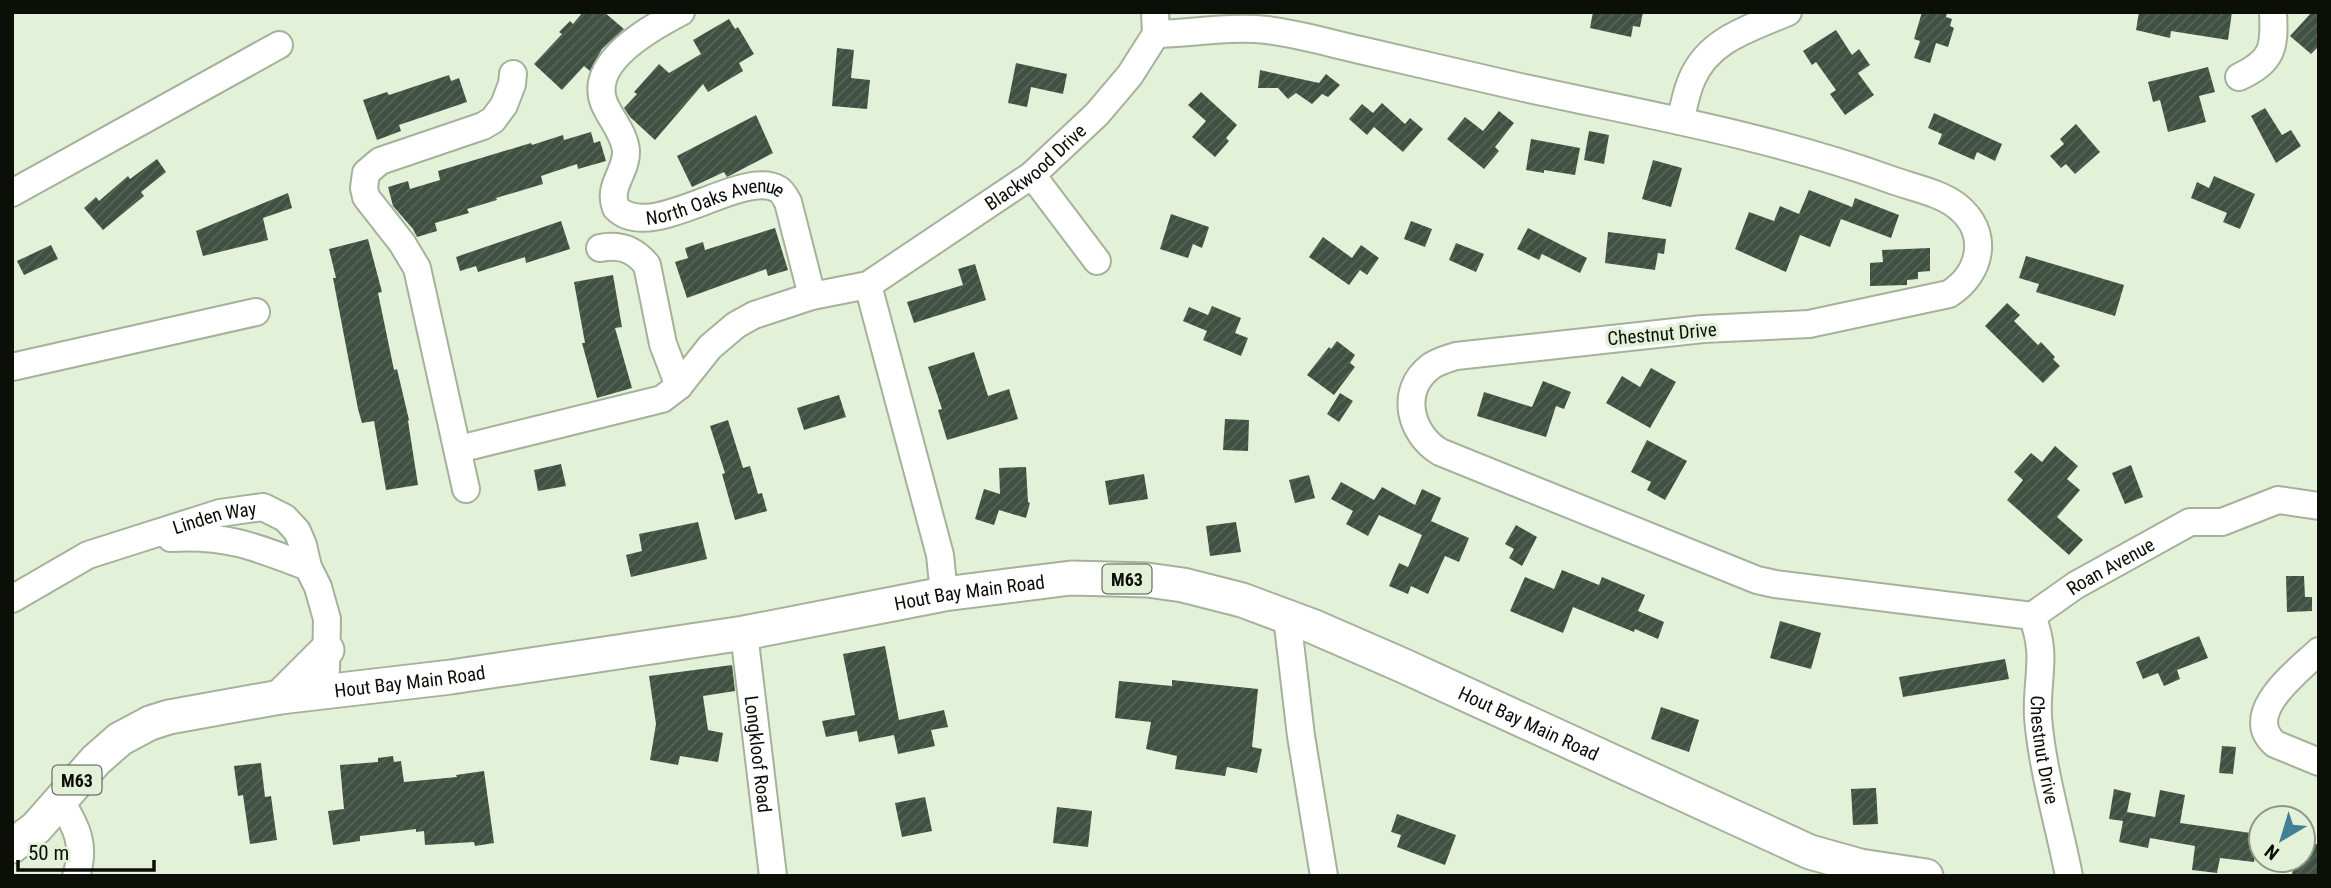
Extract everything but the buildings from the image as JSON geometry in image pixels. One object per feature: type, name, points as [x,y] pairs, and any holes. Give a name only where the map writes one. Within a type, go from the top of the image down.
[{"type":"main road","name":"Hout Bay Main Road","points":[[12,846],[36,828],[96,760],[120,739],[150,723],[190,711],[280,696],[452,677],[744,633],[944,594],[1071,578],[1147,580],[1183,585],[1241,600],[1404,666],[1810,852],[1860,866],[1926,876]]},
{"type":"main road","points":[[280,696],[327,650]]},
{"type":"street","name":"North Oaks Avenue","points":[[681,12],[634,40],[604,76],[601,89],[603,100],[626,149],[625,160],[613,191],[614,202],[622,213],[635,218],[680,209],[750,187],[761,185],[781,191],[788,202],[812,296]]},
{"type":"street","points":[[1680,121],[1691,81],[1710,51],[1724,40],[1788,12]]},
{"type":"street","points":[[2239,77],[2259,67],[2270,52],[2274,36],[2273,12]]},
{"type":"street","name":"Chestnut Drive","points":[[1156,23],[1289,33],[1519,87],[1680,121],[1839,161],[1951,202],[1968,215],[1976,234],[1978,248],[1972,272],[1967,280],[1949,294],[1809,324],[1703,329],[1456,356],[1430,367],[1416,384],[1412,397],[1412,415],[1418,432],[1429,445],[1469,465],[1668,542],[1757,580],[2032,617],[2042,649],[2038,695],[2042,742],[2069,876]]},
{"type":"street","name":"Blackwood Drive","points":[[869,285],[1032,176],[1116,93],[1156,23]]},
{"type":"street","points":[[12,192],[279,45]]},
{"type":"street","points":[[466,489],[417,268],[402,243],[366,197],[364,181],[366,173],[380,161],[473,131],[493,120],[504,106],[513,74]]},
{"type":"street","points":[[1032,176],[1097,261]]},
{"type":"street","name":"North Oaks Avenue","points":[[600,248],[621,247],[630,250],[647,265],[663,344],[679,386]]},
{"type":"street","points":[[459,449],[662,400],[679,386],[710,347],[736,325],[754,315],[812,296],[869,285],[940,555],[944,594]]},
{"type":"street","points":[[12,367],[257,312]]},
{"type":"street","name":"Roan Avenue","points":[[2032,617],[2076,585],[2190,522],[2222,522],[2278,500],[2319,506]]},
{"type":"street","name":"Linden Way","points":[[12,599],[88,555],[131,540],[222,526],[263,507],[285,518],[297,531],[307,567],[318,587],[327,619],[325,692]]},
{"type":"street","name":"Linden Way","points":[[222,526],[238,541],[307,567]]},
{"type":"street","points":[[1287,617],[1301,736],[1324,876]]},
{"type":"street","name":"Longkloof Road","points":[[744,633],[773,876]]},
{"type":"street","points":[[2319,651],[2275,695],[2264,715],[2264,725],[2269,740],[2319,762]]},
{"type":"street","points":[[61,802],[74,822],[80,842],[81,861],[75,876]]}]
